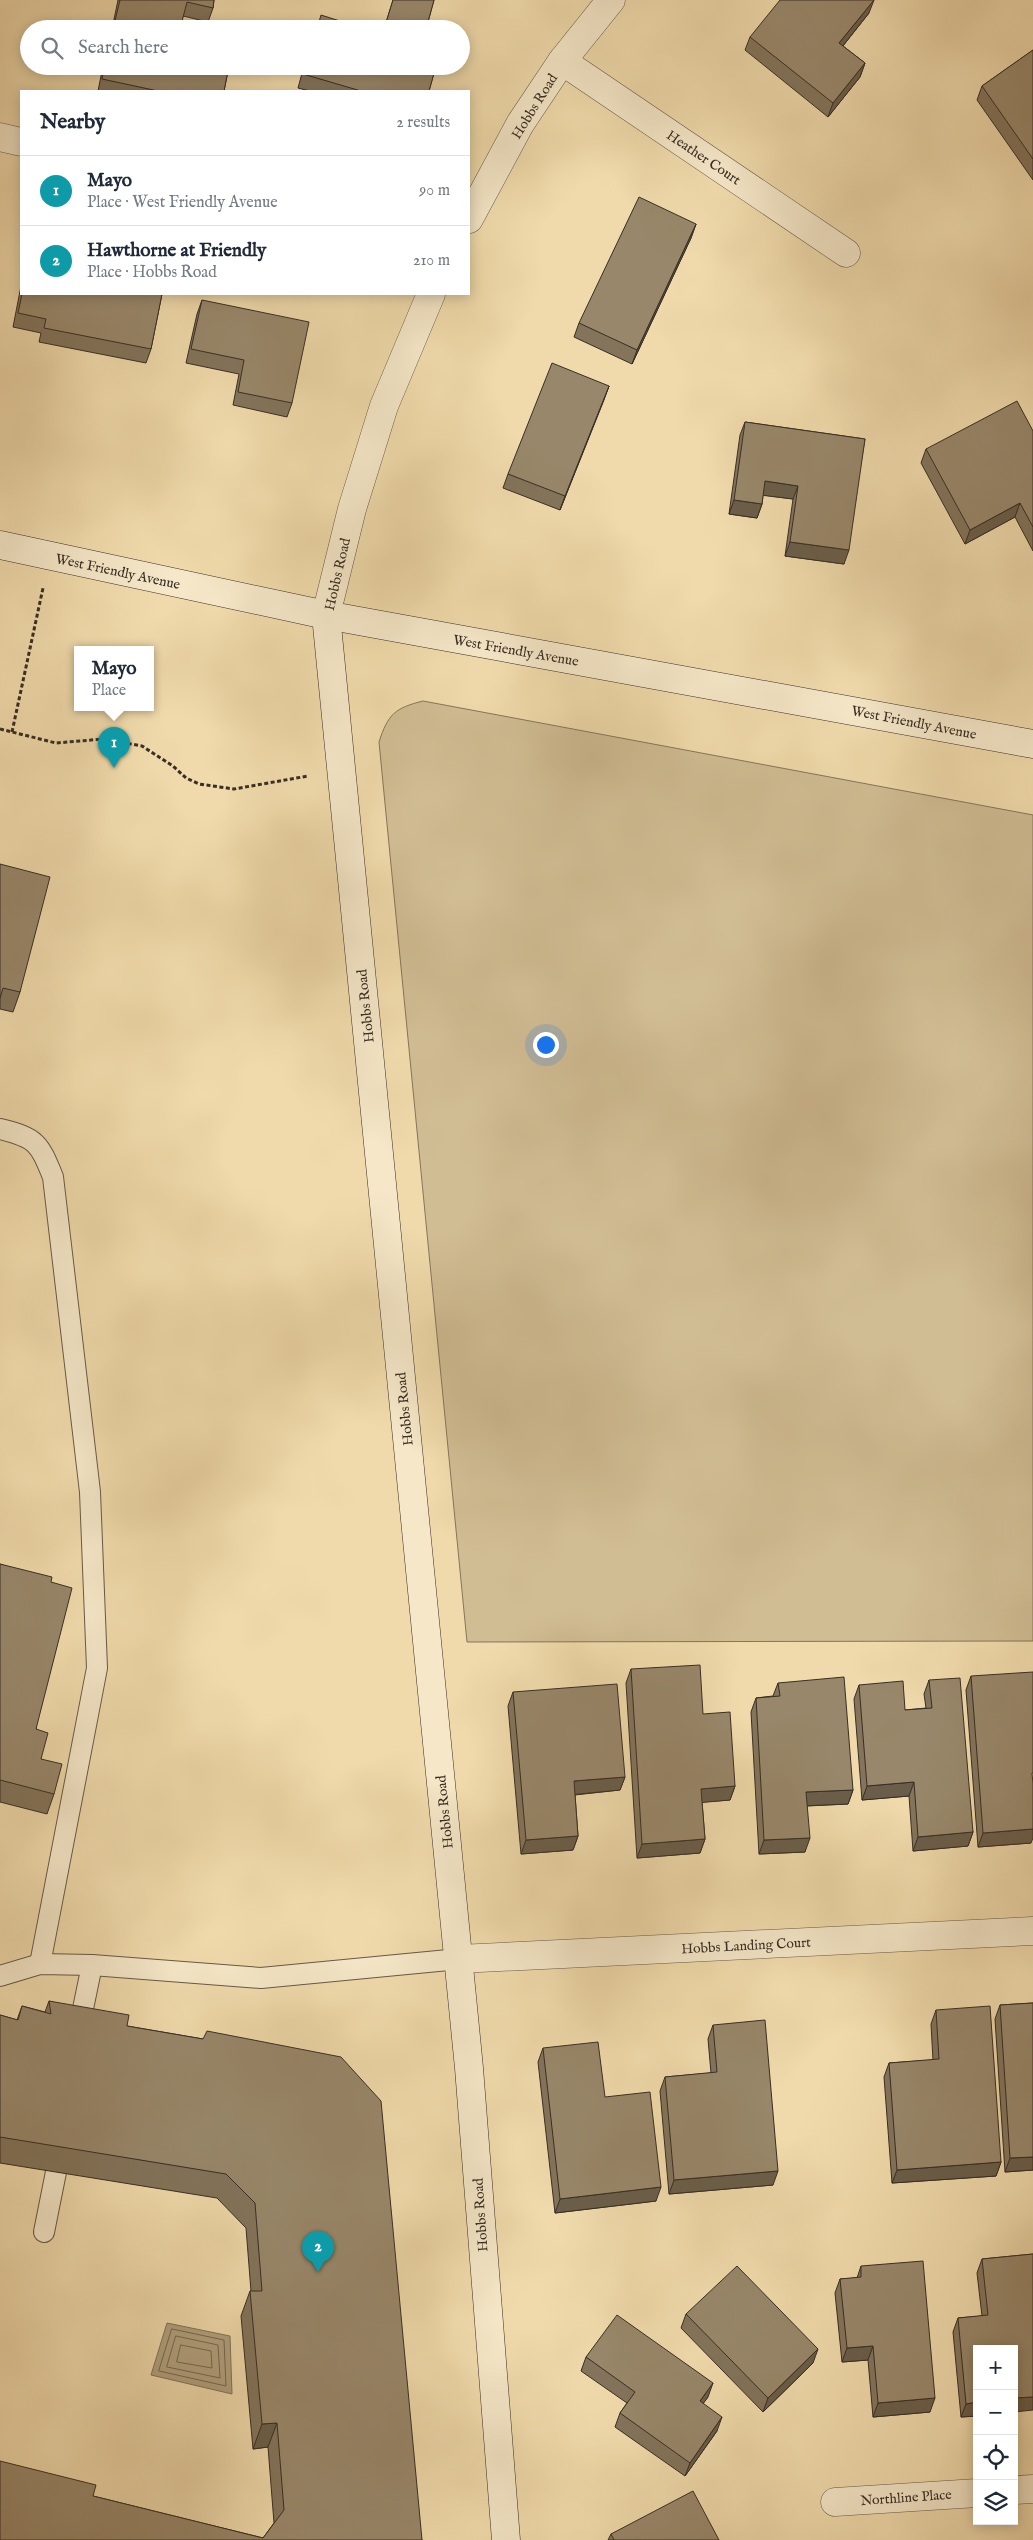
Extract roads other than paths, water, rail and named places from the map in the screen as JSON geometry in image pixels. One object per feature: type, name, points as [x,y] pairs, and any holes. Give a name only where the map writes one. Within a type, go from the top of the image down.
[{"type":"street","name":"Hobbs Road","points":[[470,217],[520,124],[562,61],[611,0]]},
{"type":"street","name":"Heather Court","points":[[562,61],[846,253]]},
{"type":"street","points":[[0,136],[20,142]]},
{"type":"street","name":"Hobbs Road","points":[[431,295],[384,406],[352,509],[326,616],[459,1959],[506,2540]]},
{"type":"street","name":"West Friendly Avenue","points":[[0,545],[326,616],[1033,744]]},
{"type":"street","name":"Hobbs Landing Court","points":[[459,1959],[1033,1931]]},
{"type":"street","points":[[1018,2490],[1033,2489]]},
{"type":"street","name":"Northline Place","points":[[835,2502],[973,2492]]},
{"type":"lane","points":[[0,1129],[27,1135],[42,1150],[53,1177],[90,1492],[97,1668],[40,1964]]},
{"type":"lane","points":[[0,1976],[40,1964],[92,1965],[261,1978],[459,1959]]},
{"type":"lane","points":[[78,2033],[92,1965]]},
{"type":"lane","points":[[44,2232],[56,2172]]},
{"type":"water","points":[[167,2323],[230,2336],[232,2394],[151,2375]]},
{"type":"place","name":"Mayo","points":[[114,768]]},
{"type":"place","name":"Hawthorne at Friendly","points":[[318,2272]]}]
